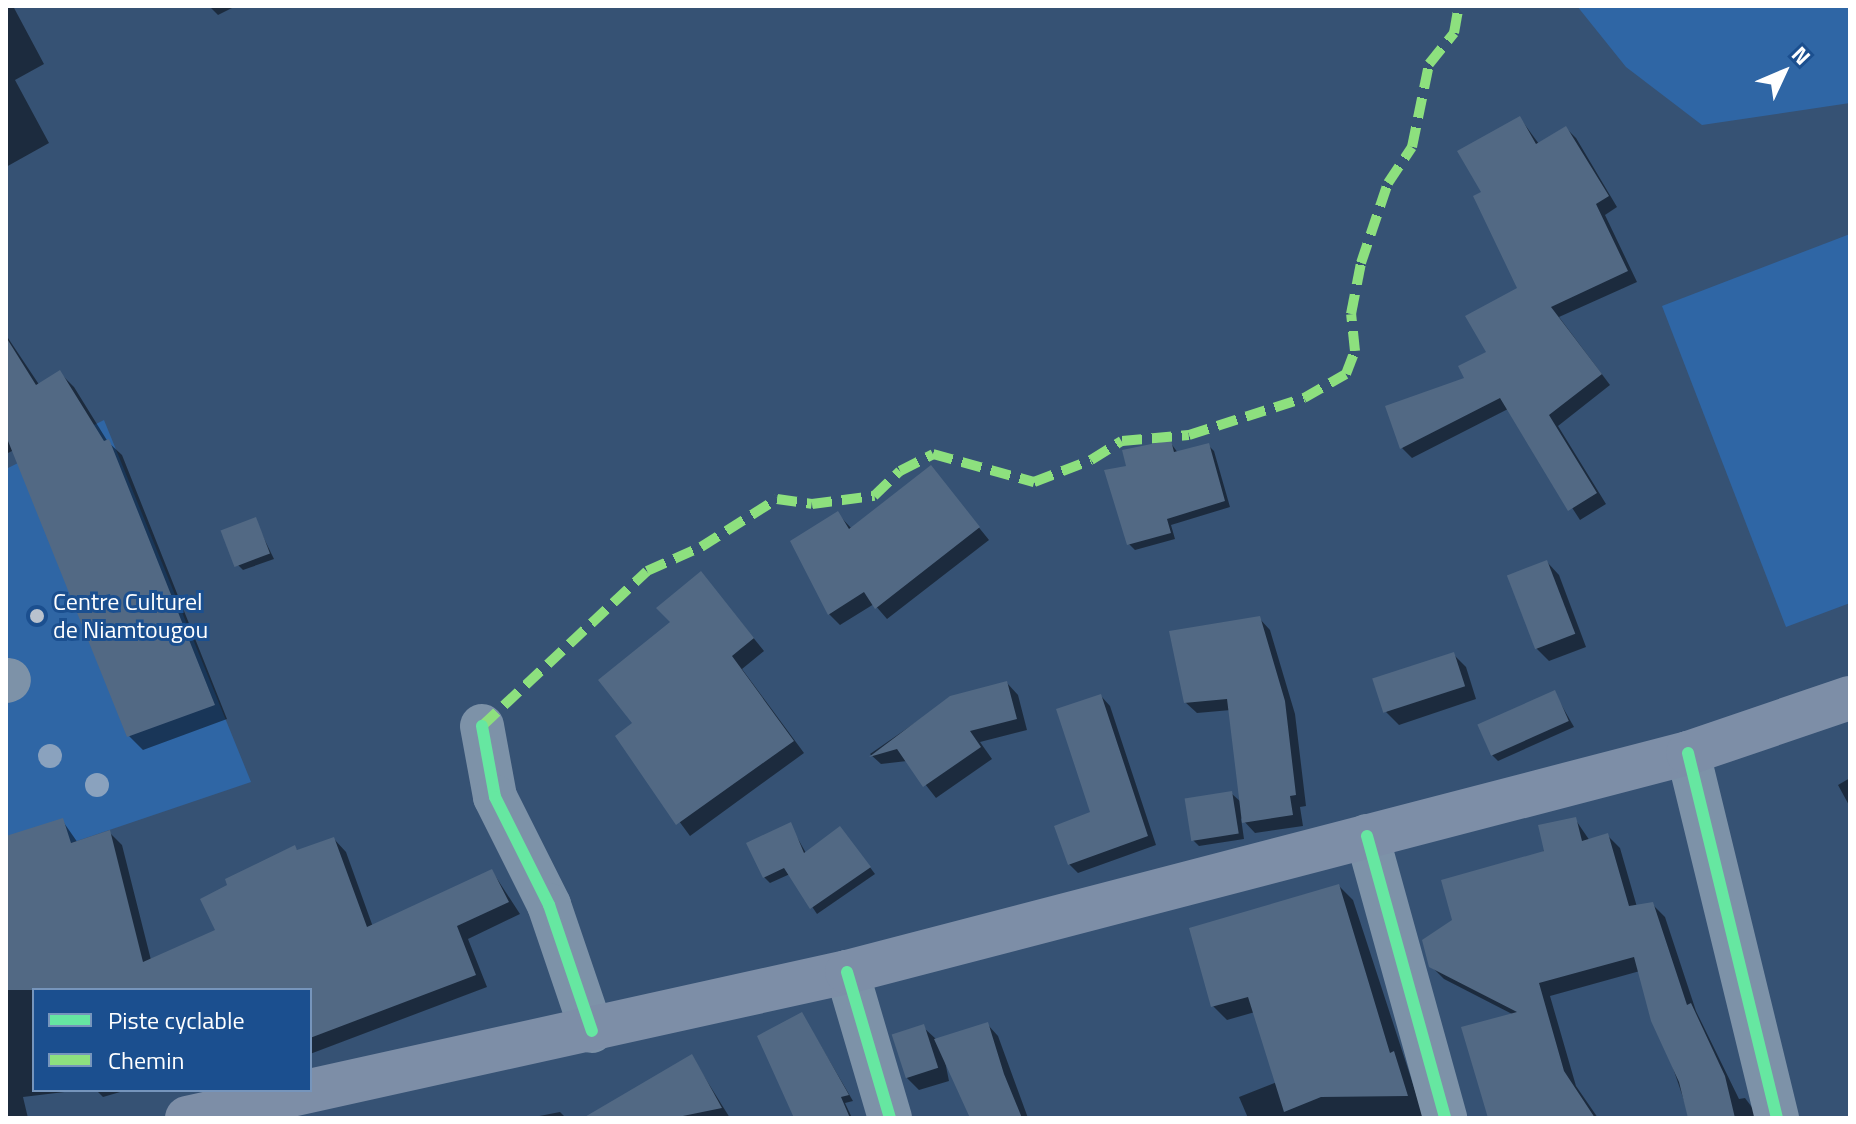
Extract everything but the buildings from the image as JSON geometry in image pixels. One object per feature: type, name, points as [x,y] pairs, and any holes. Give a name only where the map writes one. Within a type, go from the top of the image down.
[{"type":"main road","points":[[312,1091],[847,972],[1688,753],[1850,698]]},
{"type":"main road","points":[[187,1118],[308,1092]]},
{"type":"street","points":[[482,726],[495,797],[549,905],[592,1031]]},
{"type":"street","points":[[1688,753],[1777,1118]]},
{"type":"street","points":[[1367,836],[1445,1118]]},
{"type":"street","points":[[847,972],[890,1118]]},
{"type":"shaded area","points":[[1577,6],[1850,6],[1850,103],[1702,125],[1626,67]]},
{"type":"shaded area","points":[[1850,234],[1850,603],[1786,627],[1662,306]]},
{"type":"shaded area","points":[[104,420],[251,782],[6,865],[6,469]]},
{"type":"marked path","points":[[482,726],[647,571],[701,547],[777,499],[812,504],[874,496],[900,471],[933,454],[1034,482],[1091,460],[1122,441],[1189,435],[1304,398],[1346,374],[1355,351],[1351,314],[1361,263],[1388,183],[1412,147],[1429,64],[1454,33],[1459,6]]},
{"type":"cycle path","points":[[482,726],[495,797],[549,905],[592,1031]]},
{"type":"cycle path","points":[[1688,753],[1777,1118]]},
{"type":"cycle path","points":[[1367,836],[1445,1118]]},
{"type":"cycle path","points":[[847,972],[890,1118]]},
{"type":"place","name":"Centre Culturel de Niamtougou","points":[[37,616]]}]
